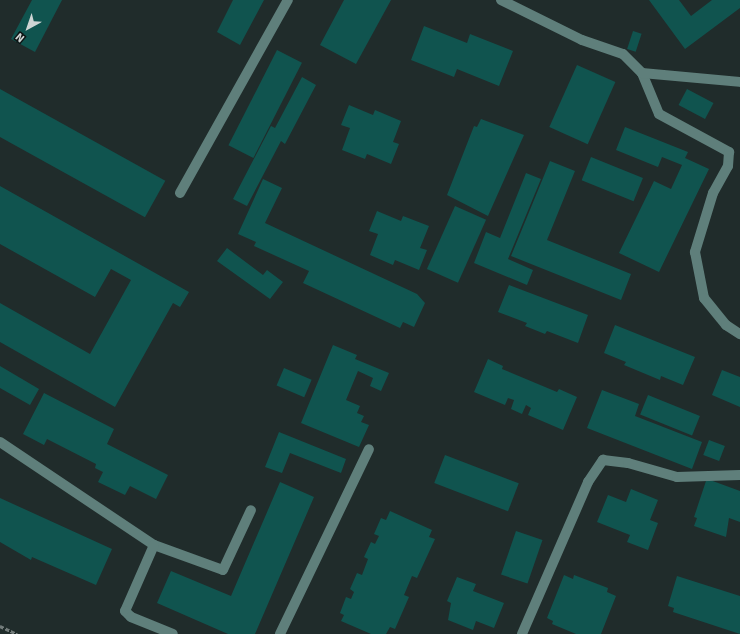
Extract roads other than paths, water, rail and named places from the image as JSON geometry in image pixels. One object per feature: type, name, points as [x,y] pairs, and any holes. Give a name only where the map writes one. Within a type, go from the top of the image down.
[{"type":"street","points":[[180,193],[288,0]]},
{"type":"street","points":[[501,0],[582,40],[623,54],[642,73],[659,114],[729,152],[728,166],[713,193],[695,252],[704,298],[726,325],[740,334]]},
{"type":"street","points":[[642,73],[740,82]]},
{"type":"street","points":[[0,442],[154,545],[223,570],[250,510]]},
{"type":"street","points":[[280,634],[369,449]]},
{"type":"street","points":[[522,634],[588,482],[603,460],[628,463],[677,477],[740,475]]},
{"type":"street","points":[[154,545],[125,611],[131,617],[173,634]]}]
